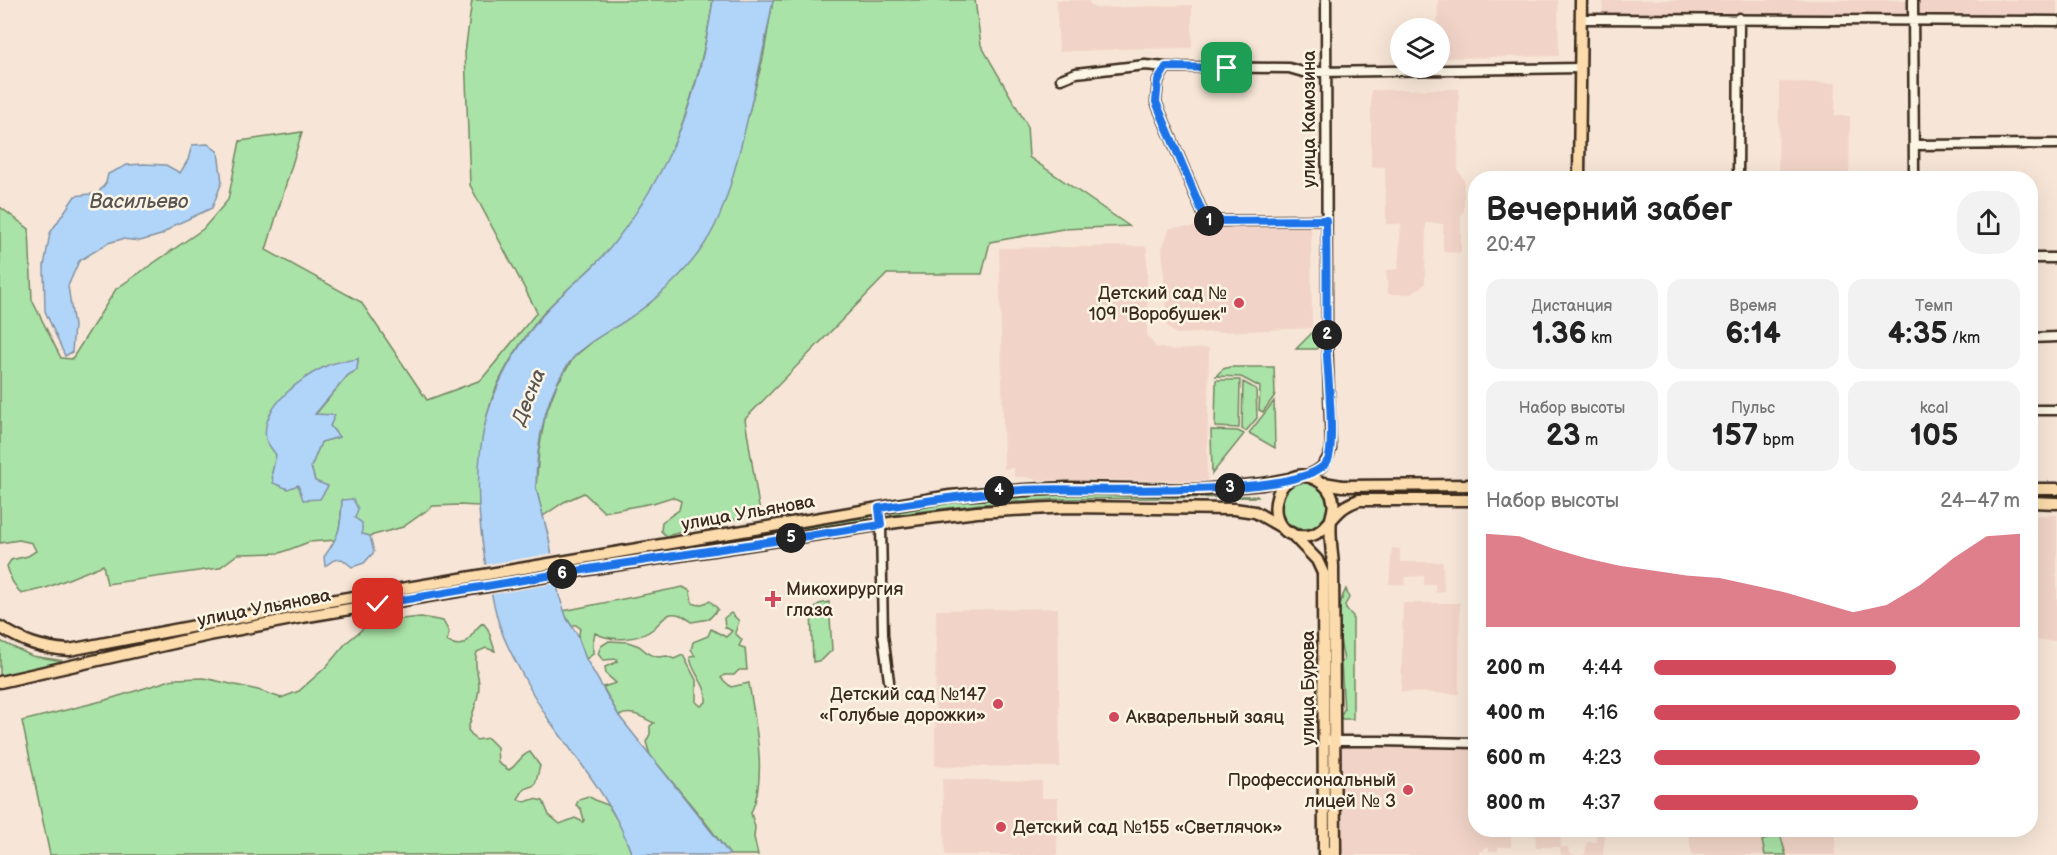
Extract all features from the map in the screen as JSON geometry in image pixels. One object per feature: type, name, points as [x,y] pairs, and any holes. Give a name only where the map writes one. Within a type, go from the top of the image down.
[{"type":"main road","points":[[1579,171],[1581,0]]},
{"type":"main road","points":[[1331,519],[1334,501],[1330,491],[1315,478],[1299,477],[1285,483],[1278,490],[1274,500],[1274,511],[1278,520],[1287,530],[1300,536],[1309,536],[1321,531],[1344,507],[1359,500],[1468,500]]},
{"type":"main road","name":"улица Ульянова","points":[[0,627],[23,641],[51,649],[69,650],[301,611],[605,554],[950,496],[1067,488],[1200,490],[1263,484],[1299,477]]},
{"type":"main road","points":[[1323,483],[1342,486],[1468,485]]},
{"type":"main road","points":[[2038,489],[2057,489]]},
{"type":"main road","points":[[2038,502],[2057,503]]},
{"type":"main road","name":"улица Ульянова","points":[[0,682],[301,611],[977,512],[1072,507],[1234,509],[1255,512],[1287,530]]},
{"type":"main road","name":"улица Бурова","points":[[1324,855],[1333,566],[1331,519]]},
{"type":"main road","name":"улица Бурова","points":[[1287,530],[1317,560],[1323,573],[1335,855]]},
{"type":"street","name":"улица Камозина","points":[[1299,477],[1316,472],[1324,466],[1331,449],[1327,356],[1326,0]]},
{"type":"street","points":[[1913,0],[1914,171]]},
{"type":"street","points":[[1738,171],[1739,18]]},
{"type":"street","points":[[1581,19],[2057,21]]},
{"type":"street","points":[[1061,79],[1076,73],[1145,64],[1166,67],[1289,68],[1303,72],[1580,68]]},
{"type":"street","points":[[1166,67],[1158,81],[1156,102],[1206,221],[1326,220]]},
{"type":"street","points":[[1914,145],[2057,144]]},
{"type":"street","points":[[2038,258],[2057,258]]},
{"type":"street","points":[[2038,338],[2057,337]]},
{"type":"street","points":[[2038,410],[2057,410]]},
{"type":"street","points":[[879,508],[883,635],[889,681]]},
{"type":"street","points":[[1329,741],[1468,743]]},
{"type":"shaded area","points":[[1056,0],[1088,0],[1095,8],[1192,5],[1192,48],[1059,52]]},
{"type":"shaded area","points":[[1438,0],[1558,0],[1559,56],[1450,58],[1450,18],[1437,18]]},
{"type":"shaded area","points":[[1603,0],[2057,0],[2057,16],[1602,14]]},
{"type":"shaded area","points":[[1779,82],[1836,83],[1835,116],[1850,116],[1849,171],[1778,171]]},
{"type":"shaded area","points":[[1459,89],[1458,170],[1464,180],[1461,253],[1443,252],[1443,224],[1426,223],[1425,284],[1411,294],[1388,294],[1386,270],[1398,269],[1401,224],[1386,224],[1385,167],[1371,167],[1371,90]]},
{"type":"shaded area","name":"Детский сад № 109 \"Воробушек\"","points":[[1311,227],[1312,328],[1176,334],[1167,326],[1162,248],[1170,228]]},
{"type":"shaded area","points":[[1144,246],[1147,249],[1147,336],[1156,347],[1172,350],[1209,348],[1207,481],[1036,480],[1014,477],[1014,468],[1004,469],[999,248]]},
{"type":"shaded area","points":[[2038,515],[2057,515],[2057,575],[2052,576],[2057,576],[2057,641],[2038,640]]},
{"type":"shaded area","points":[[1392,548],[1400,549],[1400,562],[1443,562],[1444,591],[1436,593],[1435,584],[1424,585],[1424,576],[1406,577],[1405,585],[1389,584]]},
{"type":"shaded area","points":[[1403,603],[1460,603],[1459,694],[1401,692]]},
{"type":"shaded area","name":"Детский сад №147 «Голубые дорожки»","points":[[1058,608],[1060,767],[935,766],[936,610]]},
{"type":"shaded area","name":"Профессиональный лицей № 3","points":[[1344,746],[1468,749],[1468,837],[1511,837],[1511,847],[1498,847],[1498,851],[1489,851],[1489,848],[1484,848],[1484,851],[1480,851],[1480,855],[1341,855],[1341,750]]},
{"type":"shaded area","name":"Детский сад №155 «Светлячок»","points":[[942,779],[1042,781],[1042,798],[1058,798],[1057,855],[945,855]]},
{"type":"shaded area","points":[[1535,837],[1560,837],[1561,847],[1568,847],[1569,853],[1578,855],[1561,855],[1560,847],[1536,847]]},
{"type":"shaded area","points":[[1596,837],[1605,837],[1603,855],[1578,855],[1585,854],[1587,842],[1596,842]]},
{"type":"shaded area","points":[[1689,837],[1835,837],[1835,855],[1692,855]]},
{"type":"green space","points":[[472,0],[713,0],[691,98],[680,130],[652,190],[613,246],[538,320],[511,359],[496,388],[485,427],[479,506],[433,506],[403,527],[370,536],[362,534],[355,518],[342,500],[337,540],[309,542],[280,553],[238,554],[219,568],[107,584],[103,565],[46,588],[21,594],[12,581],[7,566],[11,560],[28,556],[36,551],[32,543],[19,540],[0,543],[0,207],[29,229],[32,300],[61,358],[72,359],[116,289],[203,229],[228,200],[240,141],[302,132],[266,250],[361,302],[427,400],[481,380],[537,312],[470,185],[465,53]],"holes":[[[358,359],[357,370],[348,375],[315,415],[334,415],[330,426],[339,437],[321,442],[311,467],[315,481],[298,485],[272,473],[276,455]]]},
{"type":"green space","points":[[773,0],[975,0],[981,45],[1027,125],[1029,157],[1129,226],[1063,229],[990,242],[982,274],[887,274],[745,419],[760,513],[666,536],[661,531],[662,522],[679,510],[681,501],[672,497],[604,512],[584,493],[564,502],[543,516],[536,488],[539,450],[545,416],[557,384],[574,357],[597,338],[649,304],[691,262],[734,170],[763,58]]},
{"type":"green space","points":[[1319,326],[1317,349],[1296,349]]},
{"type":"green space","points":[[1274,367],[1275,395],[1263,412],[1259,410],[1260,387],[1241,377],[1216,376],[1223,369]]},
{"type":"green space","points":[[1216,380],[1240,380],[1239,428],[1215,427]]},
{"type":"green space","points":[[1243,382],[1256,389],[1257,418],[1246,431],[1242,429]]},
{"type":"green space","points":[[1274,401],[1275,448],[1249,433]]},
{"type":"green space","points":[[1211,430],[1238,431],[1244,434],[1212,474]]},
{"type":"green space","points":[[1304,483],[1313,484],[1321,489],[1326,497],[1326,515],[1321,523],[1313,528],[1304,529],[1295,528],[1287,523],[1282,515],[1281,506],[1282,497],[1287,489],[1295,484]]},
{"type":"green space","points":[[1059,495],[1258,497],[1059,499],[981,504],[889,514],[891,511],[965,501]]},
{"type":"green space","points":[[869,515],[869,519],[691,549],[688,547],[693,544]]},
{"type":"green space","points":[[683,587],[690,591],[692,603],[699,605],[710,601],[718,609],[709,619],[692,622],[680,615],[671,614],[641,636],[617,639],[595,633],[593,654],[586,659],[578,640],[580,628],[571,625],[563,611]]},
{"type":"green space","points":[[1346,589],[1349,598],[1345,605],[1346,609],[1353,616],[1353,719],[1342,719],[1340,716],[1344,710],[1341,663],[1344,660],[1339,614]]},
{"type":"green space","points":[[829,602],[832,650],[822,660],[813,662],[811,612],[819,604]]},
{"type":"green space","points":[[731,613],[739,621],[735,633],[742,640],[739,646],[745,648],[747,670],[739,670],[734,675],[724,675],[721,678],[731,687],[749,683],[759,749],[759,783],[751,813],[758,855],[730,855],[650,755],[646,742],[650,734],[650,726],[654,723],[628,713],[619,716],[603,687],[616,683],[606,674],[605,667],[617,662],[617,659],[603,660],[598,654],[601,646],[609,641],[628,642],[658,657],[667,656],[674,659],[683,655],[696,680],[696,702],[701,706],[706,702],[706,696],[691,663],[690,657],[695,656],[691,650],[693,642],[708,636],[711,629],[726,637],[732,631],[725,627],[724,618]]},
{"type":"green space","points":[[421,617],[443,621],[449,632],[447,641],[454,644],[465,643],[483,623],[488,629],[495,651],[486,648],[477,652],[479,692],[468,730],[476,740],[488,738],[497,747],[498,763],[509,770],[530,752],[540,766],[535,785],[524,789],[518,799],[525,802],[534,799],[543,801],[549,815],[560,824],[575,818],[583,822],[581,809],[576,805],[579,799],[588,796],[608,805],[621,826],[632,855],[50,855],[22,721],[106,700],[174,679],[204,678],[258,690],[281,698],[299,691],[365,627],[392,620]]},
{"type":"green space","points":[[0,641],[32,656],[64,661],[64,663],[0,679]]},
{"type":"green space","points":[[1770,837],[1781,837],[1786,855],[1765,855],[1762,841]]},
{"type":"water","name":"Десна","points":[[713,0],[773,0],[743,138],[723,207],[704,245],[678,277],[647,305],[591,342],[573,358],[563,372],[555,386],[544,419],[536,471],[536,488],[549,539],[559,595],[567,619],[577,634],[586,659],[619,716],[730,855],[632,855],[616,818],[541,708],[501,631],[491,593],[482,542],[478,491],[479,465],[487,416],[497,388],[519,348],[546,311],[614,243],[653,186],[668,157],[681,128],[700,68]]},
{"type":"water","name":"Васильево","points":[[208,144],[218,152],[222,182],[212,208],[175,225],[161,235],[140,241],[122,239],[108,243],[79,261],[68,286],[74,326],[72,352],[65,356],[45,311],[44,266],[50,233],[75,196],[98,193],[106,183],[108,174],[127,165],[144,164],[166,165],[180,173],[188,160],[192,145]]},
{"type":"water","points":[[358,359],[357,370],[348,375],[315,414],[335,415],[330,426],[339,437],[321,442],[311,467],[315,481],[328,486],[320,499],[303,500],[298,485],[288,489],[273,483],[272,473],[276,455],[266,439],[269,416],[284,395],[305,378],[330,364]]},
{"type":"water","points":[[353,499],[358,509],[355,518],[362,523],[362,534],[370,536],[374,552],[364,563],[352,567],[342,559],[334,560],[325,566],[324,557],[339,530],[342,500]]},
{"type":"pier","points":[[555,553],[559,583],[489,595],[483,565]]},
{"type":"place","name":"Детский сад № 109 \"Воробушек\"","points":[[1239,303]]},
{"type":"place","name":"Микохирургия глаза","points":[[773,599]]},
{"type":"place","name":"Детский сад №147 «Голубые дорожки»","points":[[998,704]]},
{"type":"place","name":"Акварельный заяц","points":[[1114,717]]},
{"type":"place","name":"Профессиональный лицей № 3","points":[[1408,790]]},
{"type":"place","name":"Детский сад №155 «Светлячок»","points":[[1001,827]]},
{"type":"route","points":[[378,604],[607,566],[881,525],[879,508],[950,496],[1025,489],[1200,490],[1263,484],[1316,472],[1324,466],[1331,449],[1327,356],[1326,220],[1206,221],[1156,102],[1158,81],[1166,67],[1227,68]]}]
